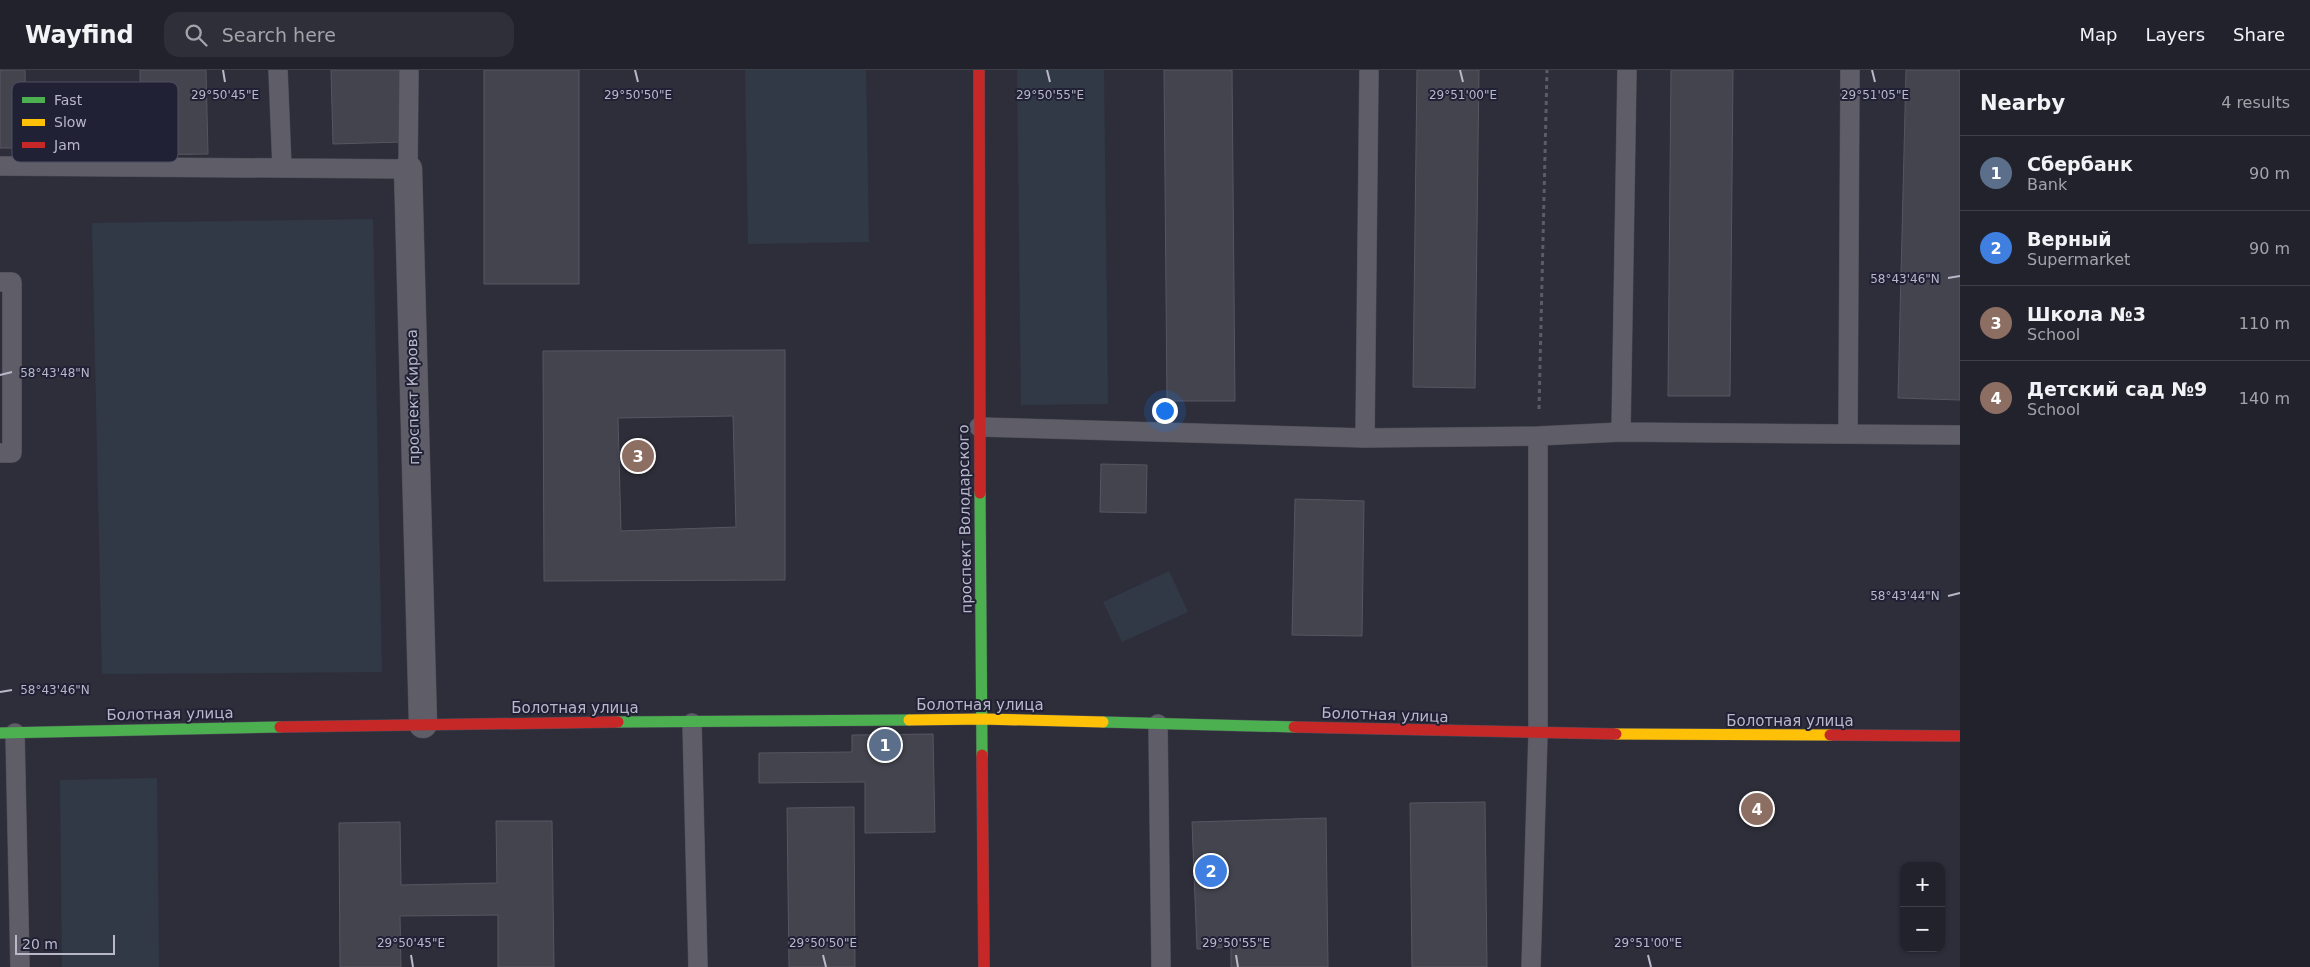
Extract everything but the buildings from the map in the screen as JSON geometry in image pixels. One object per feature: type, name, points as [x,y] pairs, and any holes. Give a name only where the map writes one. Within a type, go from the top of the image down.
[{"type":"street","name":"проспект Володарского","points":[[979,70],[979,427],[984,967]]},
{"type":"street","name":"проспект Кирова","points":[[408,169],[422,724]]},
{"type":"street","name":"Болотная улица","points":[[8,733],[422,724],[983,719],[1538,734],[1960,736]]},
{"type":"lane","points":[[278,70],[282,167]]},
{"type":"lane","name":"проспект Кирова","points":[[408,169],[410,70]]},
{"type":"lane","points":[[1364,438],[1369,70]]},
{"type":"lane","points":[[1621,432],[1628,70]]},
{"type":"lane","points":[[1848,434],[1850,70]]},
{"type":"lane","points":[[0,166],[408,169]]},
{"type":"lane","points":[[0,282],[12,282],[12,453],[0,453]]},
{"type":"lane","points":[[979,427],[1364,438],[1538,436],[1621,432],[1960,435]]},
{"type":"lane","points":[[1531,967],[1538,734],[1538,436]]},
{"type":"lane","points":[[692,722],[698,967]]},
{"type":"lane","points":[[1158,724],[1161,967]]},
{"type":"lane","points":[[8,733],[20,967]]},
{"type":"path","points":[[1538,436],[1547,70]]},
{"type":"shaded area","points":[[745,70],[866,70],[869,242],[748,244]]},
{"type":"shaded area","points":[[1017,70],[1104,70],[1108,404],[1021,405]]},
{"type":"shaded area","points":[[373,219],[382,672],[102,674],[92,223]]},
{"type":"shaded area","points":[[1169,571],[1188,612],[1122,642],[1103,602]]},
{"type":"shaded area","points":[[157,778],[159,967],[62,967],[60,780]]},
{"type":"traffic: fast","points":[[980,493],[982,755]]},
{"type":"traffic: fast","points":[[618,722],[909,720]]},
{"type":"traffic: fast","points":[[1103,722],[1294,727]]},
{"type":"traffic: fast","points":[[0,733],[280,727]]},
{"type":"traffic: slow","points":[[909,720],[983,719],[1103,722]]},
{"type":"traffic: slow","points":[[1616,734],[1830,735]]},
{"type":"traffic: jam","points":[[979,70],[980,493]]},
{"type":"traffic: jam","points":[[280,727],[618,722]]},
{"type":"traffic: jam","points":[[1294,727],[1616,734]]},
{"type":"traffic: jam","points":[[1830,735],[1960,736]]},
{"type":"traffic: jam","points":[[982,755],[984,967]]},
{"type":"place","name":"Школа №3","points":[[638,456]]},
{"type":"place","name":"Сбербанк","points":[[885,745]]},
{"type":"place","name":"Детский сад №9","points":[[1757,809]]},
{"type":"place","name":"Верный","points":[[1211,871]]}]
